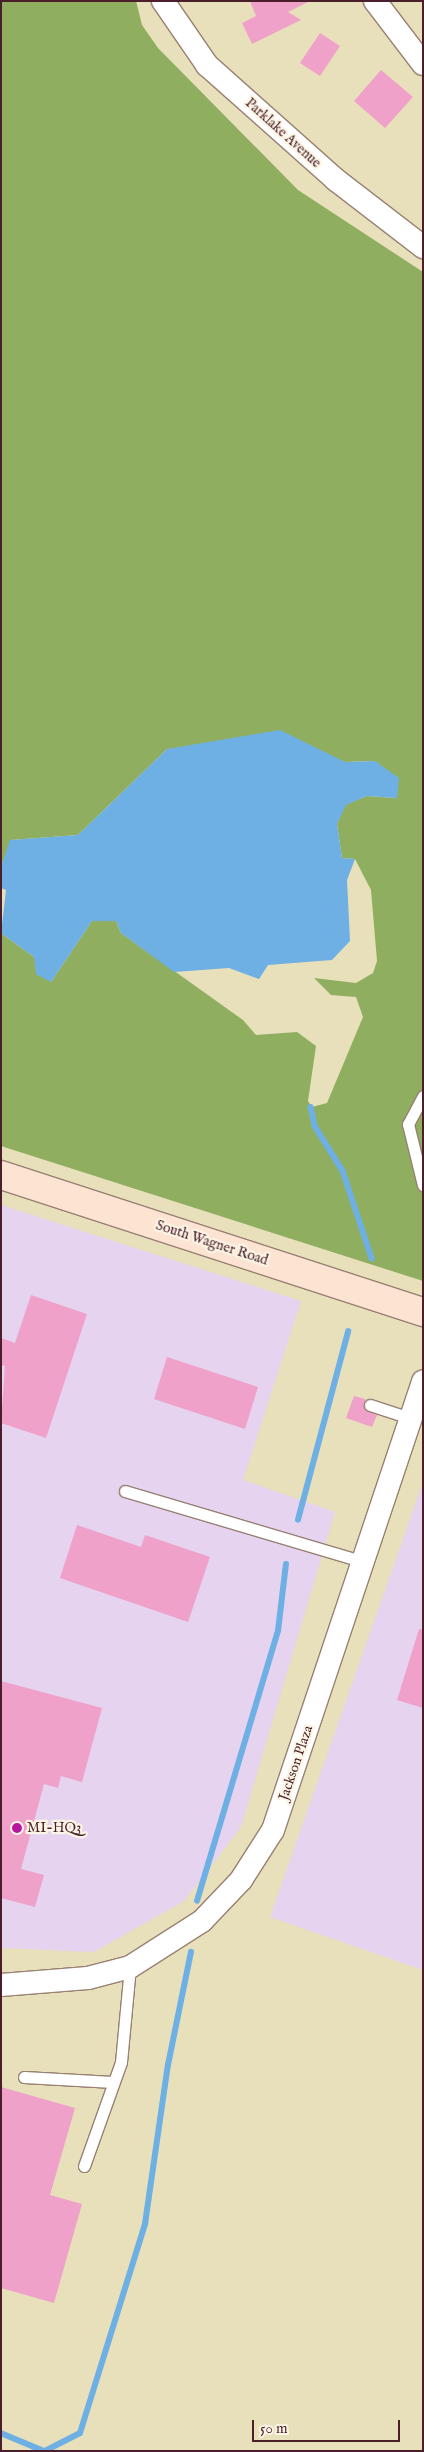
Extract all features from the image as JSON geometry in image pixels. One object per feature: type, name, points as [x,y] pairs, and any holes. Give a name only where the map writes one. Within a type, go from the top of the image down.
[{"type":"main road","name":"South Wagner Road","points":[[1,1175],[423,1312]]},
{"type":"street","name":"Parklake Avenue","points":[[163,1],[207,65],[336,180],[423,247]]},
{"type":"street","points":[[375,1],[423,64]]},
{"type":"street","name":"Jackson Plaza","points":[[1,1985],[88,1978],[130,1967],[202,1921],[241,1880],[273,1830],[361,1561],[423,1381]]},
{"type":"lane","points":[[423,1096],[408,1124],[423,1185]]},
{"type":"lane","points":[[370,1405],[410,1418]]},
{"type":"lane","points":[[125,1491],[361,1561]]},
{"type":"lane","points":[[84,2166],[121,2062],[130,1967]]},
{"type":"lane","points":[[24,2077],[114,2082]]},
{"type":"shaded area","points":[[1,1205],[301,1301],[243,1480],[335,1512],[241,1827],[184,1901],[94,1952],[1,1948]]},
{"type":"shaded area","points":[[423,1482],[423,1970],[270,1917]]},
{"type":"green space","points":[[1,1],[136,1],[142,25],[158,48],[298,190],[423,272],[423,1281],[1,1146],[1,933],[34,957],[51,982],[92,921],[116,921],[121,933],[243,1020],[256,1035],[297,1032],[316,1046],[308,1101],[312,1107],[327,1103],[363,1017],[356,997],[331,995],[314,978],[356,983],[373,973],[377,961],[371,890],[355,859],[342,858],[337,824],[345,805],[367,796],[396,798],[375,761],[345,762],[314,750],[167,749],[78,835],[11,840],[1,867]]},
{"type":"water","points":[[280,730],[345,762],[375,761],[399,778],[397,798],[367,796],[346,805],[337,824],[342,858],[355,859],[347,880],[350,941],[332,960],[268,965],[259,979],[229,968],[174,972],[121,933],[116,921],[92,921],[51,982],[36,974],[34,957],[1,933],[6,890],[1,888],[1,867],[10,840],[78,835],[167,749]]},
{"type":"building","points":[[250,1],[310,1],[288,12],[301,20],[252,44],[242,23],[256,16]]},
{"type":"building","points":[[320,33],[340,46],[320,76],[300,63]]},
{"type":"building","points":[[381,70],[413,97],[385,128],[354,101]]},
{"type":"building","points":[[31,1295],[87,1314],[46,1438],[1,1423],[5,1366],[1,1365],[1,1338],[15,1343]]},
{"type":"building","points":[[167,1357],[258,1387],[245,1429],[154,1399]]},
{"type":"building","points":[[354,1396],[365,1399],[365,1410],[377,1415],[372,1427],[346,1418]]},
{"type":"building","points":[[77,1525],[141,1547],[145,1535],[210,1557],[188,1622],[60,1578]]},
{"type":"building","points":[[419,1629],[423,1630],[423,1708],[397,1700]]},
{"type":"building","name":"MI-HQ3","points":[[1,1681],[102,1708],[82,1782],[61,1776],[58,1788],[44,1784],[21,1869],[44,1875],[35,1907],[1,1898]]},
{"type":"building","points":[[1,2087],[75,2108],[50,2195],[82,2204],[54,2303],[1,2288]]},
{"type":"waterway","points":[[311,1107],[315,1126],[343,1171],[372,1258]]},
{"type":"waterway","points":[[298,1520],[348,1332]]},
{"type":"waterway","points":[[197,1901],[278,1631],[286,1564]]},
{"type":"waterway","points":[[45,2451],[80,2433],[145,2224],[168,2065],[191,1952]]},
{"type":"waterway","points":[[1,2433],[44,2451]]},
{"type":"place","name":"MI-HQ3","points":[[17,1828]]}]
